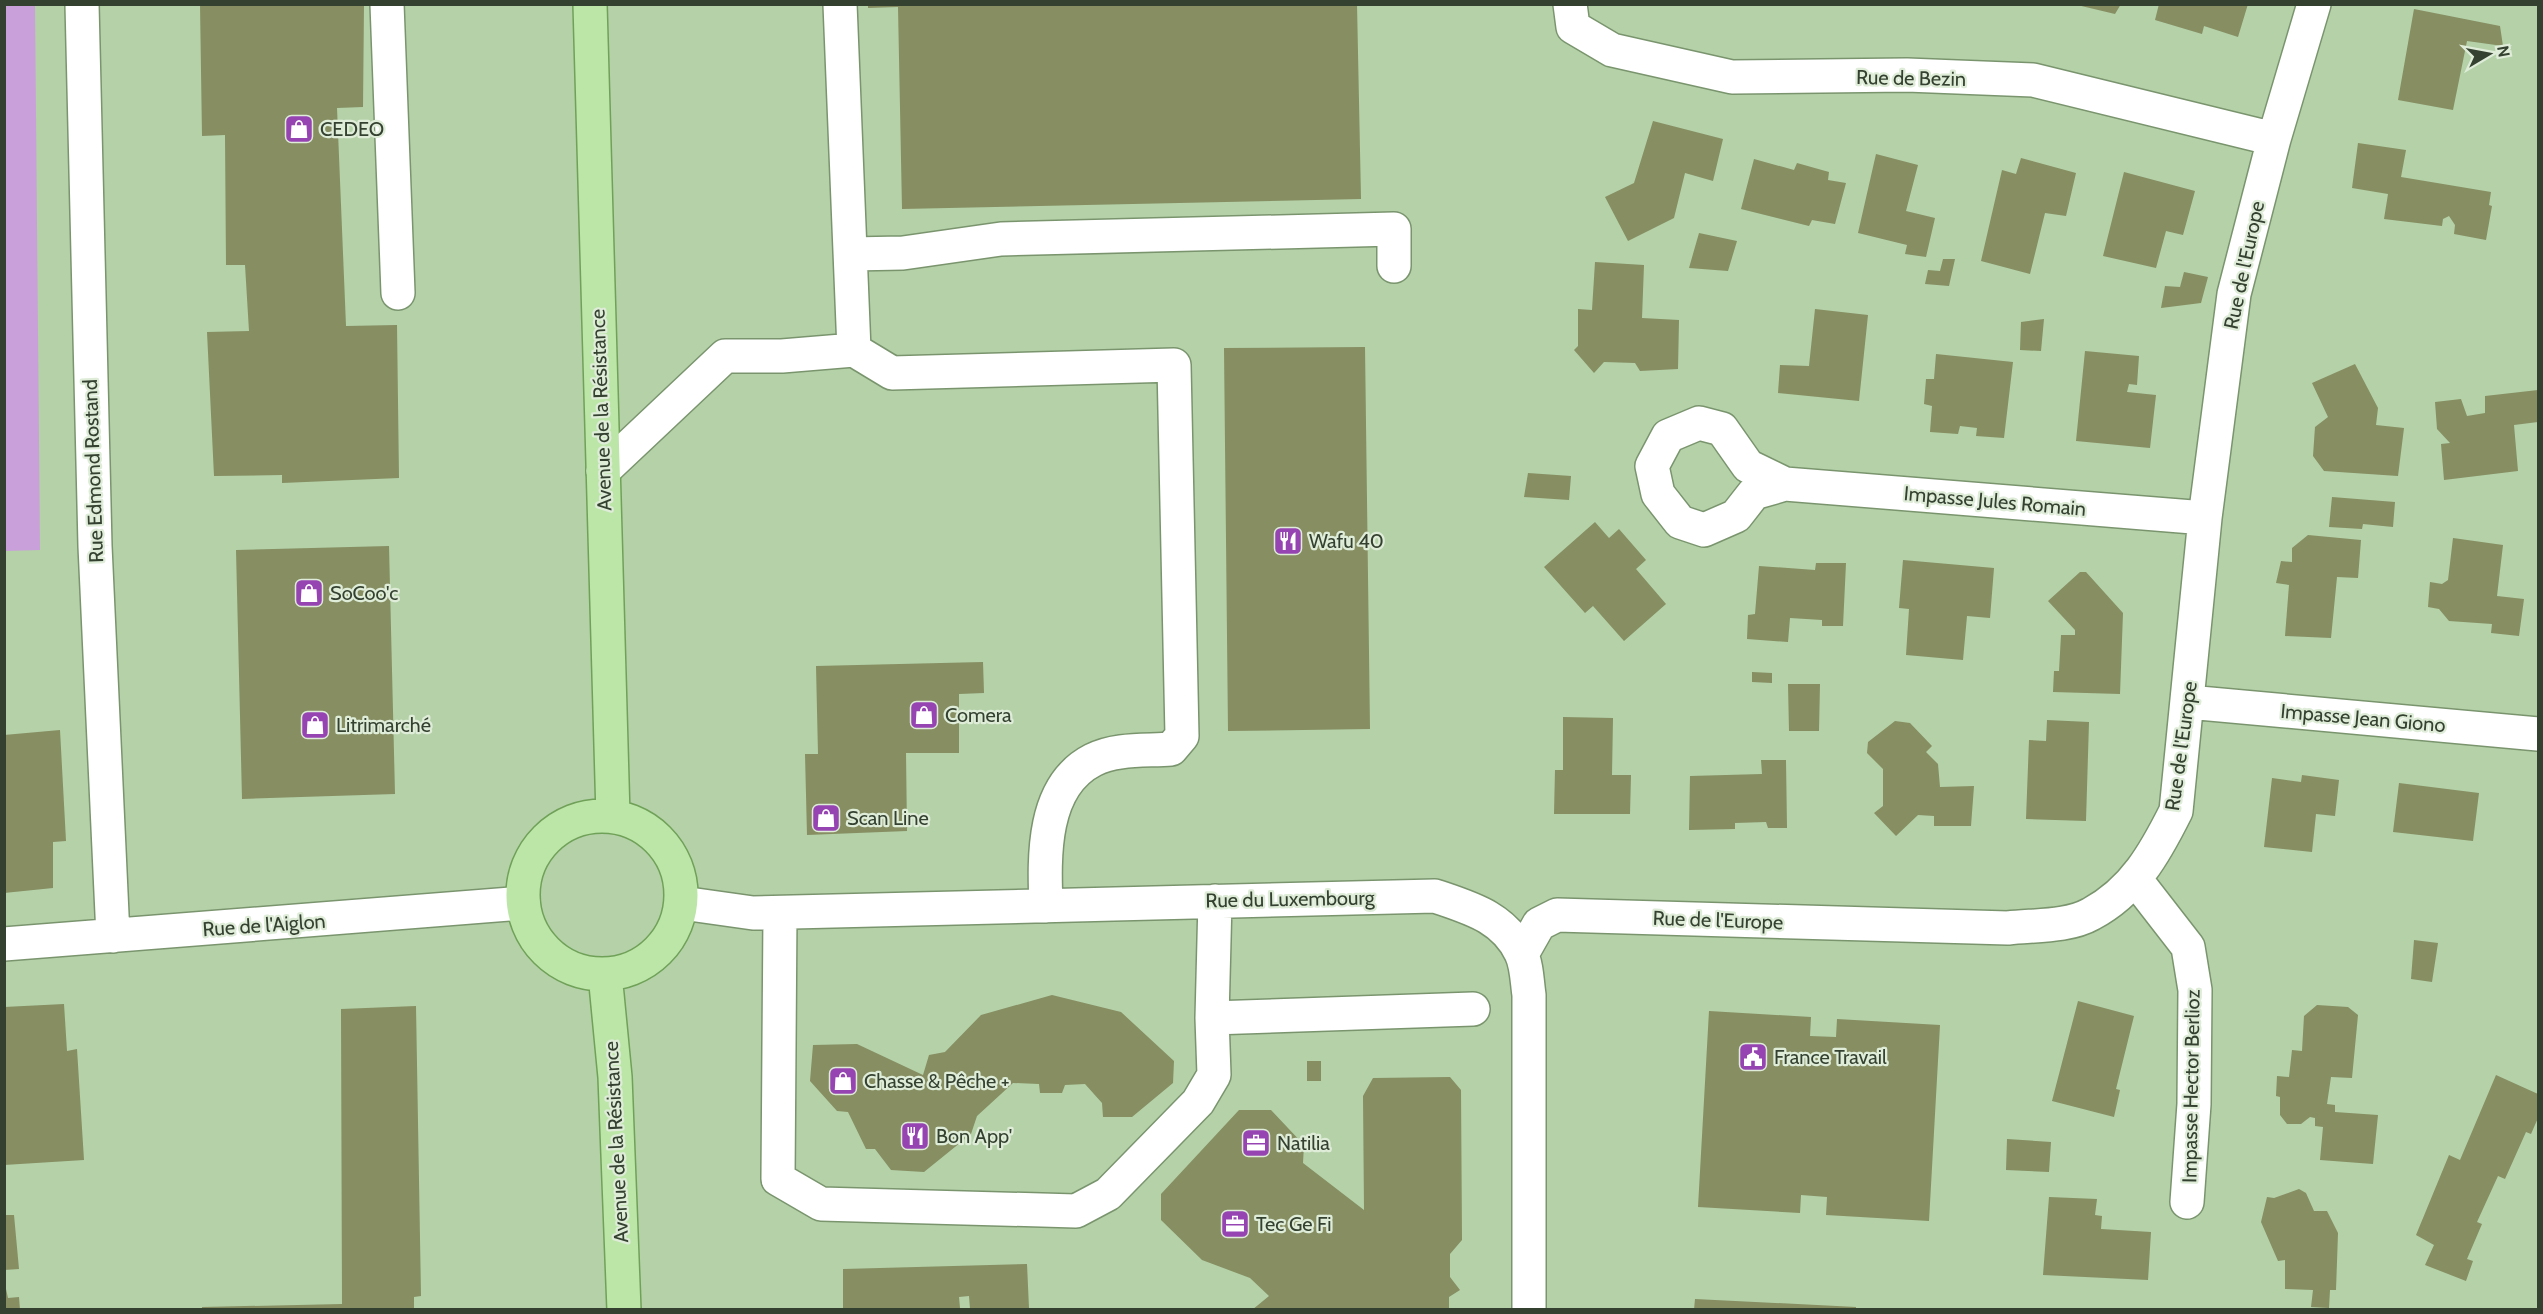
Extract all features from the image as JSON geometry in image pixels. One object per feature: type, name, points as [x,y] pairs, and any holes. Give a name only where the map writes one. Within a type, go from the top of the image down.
[{"type":"main road","name":"Avenue de la Résistance","points":[[590,4],[613,816]]},
{"type":"main road","points":[[589,816],[613,816],[641,825],[664,846],[678,872],[682,903],[673,931],[656,953],[633,969],[605,975],[581,972],[560,962],[542,947],[529,926],[523,903],[525,879],[533,857],[547,838],[566,825],[589,816]]},
{"type":"main road","name":"Avenue de la Résistance","points":[[605,975],[615,1077],[624,1310]]},
{"type":"street","name":"Rue Edmond Rostand","points":[[82,4],[95,546],[113,936]]},
{"type":"street","points":[[387,4],[398,293]]},
{"type":"street","points":[[840,4],[854,350]]},
{"type":"street","name":"Rue de Bezin","points":[[1570,4],[1573,27],[1612,50],[1732,77],[1907,75],[2033,80],[2274,139]]},
{"type":"street","name":"Rue de l'Europe","points":[[1522,954],[1539,924],[1557,915],[2008,928],[2059,923],[2090,914],[2136,880],[2157,851],[2175,811],[2188,702],[2205,518],[2234,294],[2274,139],[2314,4]]},
{"type":"street","points":[[851,254],[903,253],[1001,239],[1394,229],[1394,266]]},
{"type":"street","points":[[603,471],[726,356],[782,356],[854,350],[892,373],[1174,365],[1182,736],[1171,749],[1122,752],[1095,759],[1073,772],[1059,793],[1052,814],[1045,876],[1046,906]]},
{"type":"street","name":"Impasse Jules Romain","points":[[1785,484],[2205,518]]},
{"type":"street","name":"Impasse Jean Giono","points":[[2188,702],[2538,734]]},
{"type":"street","name":"Impasse Hector Berlioz","points":[[2136,880],[2188,947],[2190,957],[2195,990],[2194,1104],[2187,1202]]},
{"type":"street","name":"Rue du Luxembourg","points":[[682,903],[753,913],[780,913],[1435,896],[1481,912],[1501,924],[1522,954],[1529,995],[1529,1310]]},
{"type":"street","points":[[780,913],[778,1179],[821,1204],[1076,1211],[1108,1194],[1198,1102],[1214,1075],[1212,1018],[1215,901]]},
{"type":"street","name":"Rue de l'Aiglon","points":[[4,944],[523,903]]},
{"type":"street","points":[[1212,1018],[1473,1009]]},
{"type":"shaded area","points":[[4,5],[35,5],[40,550],[5,551]]},
{"type":"building","points":[[200,4],[364,4],[363,107],[337,108],[346,326],[397,325],[399,478],[282,483],[282,475],[214,476],[207,332],[249,331],[245,265],[226,265],[225,135],[202,136]]},
{"type":"building","points":[[868,4],[1357,4],[1361,199],[902,209],[898,7],[868,8]]},
{"type":"building","points":[[2073,4],[2121,4],[2115,14]]},
{"type":"building","points":[[2159,4],[2248,4],[2238,37],[2204,26],[2202,34],[2155,20]]},
{"type":"building","points":[[2414,9],[2500,26],[2503,46],[2467,41],[2453,110],[2398,100]]},
{"type":"building","points":[[1653,121],[1723,139],[1713,181],[1685,173],[1674,218],[1628,241],[1605,197],[1634,183]]},
{"type":"building","points":[[2358,143],[2406,150],[2401,177],[2491,192],[2489,205],[2492,206],[2486,240],[2454,234],[2455,225],[2449,216],[2443,219],[2442,226],[2384,219],[2388,194],[2352,188]]},
{"type":"building","points":[[1876,154],[1918,165],[1906,211],[1935,218],[1926,257],[1905,254],[1907,245],[1858,233]]},
{"type":"building","points":[[2021,158],[2076,173],[2066,216],[2045,213],[2030,274],[1981,261],[2002,170],[2016,174]]},
{"type":"building","points":[[1754,159],[1794,170],[1797,163],[1829,172],[1828,180],[1846,183],[1835,224],[1812,220],[1809,226],[1741,209]]},
{"type":"building","points":[[2124,172],[2195,191],[2183,235],[2166,231],[2156,268],[2103,256]]},
{"type":"building","points":[[1699,233],[1737,241],[1728,271],[1689,268]]},
{"type":"building","points":[[1943,259],[1955,259],[1949,286],[1925,284],[1928,270],[1940,271]]},
{"type":"building","points":[[1595,262],[1644,265],[1642,318],[1679,320],[1678,369],[1640,371],[1635,363],[1604,362],[1594,373],[1574,350],[1578,346],[1578,309],[1592,310]]},
{"type":"building","points":[[2184,272],[2208,277],[2201,303],[2161,308],[2165,286],[2180,287]]},
{"type":"building","points":[[1815,309],[1868,315],[1859,401],[1778,393],[1780,365],[1809,366]]},
{"type":"building","points":[[2044,319],[2041,351],[2020,350],[2021,322]]},
{"type":"building","points":[[1365,347],[1370,729],[1228,731],[1224,348]]},
{"type":"building","points":[[2085,351],[2139,356],[2137,385],[2129,384],[2127,392],[2156,395],[2150,448],[2076,441]]},
{"type":"building","points":[[1936,354],[2013,362],[2004,438],[1976,436],[1977,428],[1960,426],[1958,434],[1930,432],[1932,406],[1924,404],[1926,379],[1934,379]]},
{"type":"building","points":[[2355,364],[2378,408],[2376,425],[2404,428],[2398,476],[2324,471],[2313,456],[2315,427],[2328,417],[2312,383]]},
{"type":"building","points":[[2538,390],[2538,422],[2514,425],[2518,471],[2444,480],[2441,444],[2450,443],[2437,429],[2435,402],[2461,399],[2467,416],[2485,413],[2485,396]]},
{"type":"building","points":[[1528,473],[1571,476],[1569,500],[1524,497]]},
{"type":"building","points":[[2332,497],[2395,502],[2393,527],[2363,524],[2362,529],[2329,527]]},
{"type":"building","points":[[1595,522],[1609,538],[1619,529],[1646,560],[1636,569],[1666,604],[1624,641],[1593,606],[1585,613],[1544,567]]},
{"type":"building","points":[[2308,535],[2361,540],[2358,578],[2337,577],[2331,638],[2285,636],[2289,585],[2276,583],[2281,561],[2292,562],[2292,548]]},
{"type":"building","points":[[2453,538],[2503,545],[2497,596],[2524,599],[2519,636],[2491,633],[2492,624],[2449,621],[2439,609],[2428,607],[2430,582],[2442,584],[2448,580]]},
{"type":"building","points":[[389,546],[395,794],[242,799],[236,550]]},
{"type":"building","points":[[1903,560],[1994,568],[1990,618],[1967,616],[1963,660],[1906,655],[1909,609],[1899,608]]},
{"type":"building","points":[[1816,563],[1846,563],[1843,626],[1822,626],[1822,620],[1790,618],[1788,642],[1747,639],[1748,615],[1755,614],[1759,566],[1815,570]]},
{"type":"building","points":[[2080,572],[2086,572],[2123,613],[2120,694],[2053,692],[2054,671],[2059,671],[2061,635],[2075,635],[2075,630],[2048,601]]},
{"type":"building","points":[[983,662],[984,693],[959,694],[959,753],[906,753],[907,831],[807,835],[805,754],[818,754],[816,666]]},
{"type":"building","points":[[1752,672],[1772,673],[1772,683],[1752,682]]},
{"type":"building","points":[[1788,684],[1820,684],[1819,731],[1789,731]]},
{"type":"building","points":[[1563,717],[1613,718],[1612,775],[1631,775],[1630,814],[1554,814],[1555,770],[1563,770]]},
{"type":"building","points":[[2047,720],[2089,722],[2086,821],[2026,819],[2029,740],[2046,741]]},
{"type":"building","points":[[1895,721],[1910,723],[1932,746],[1926,752],[1938,764],[1940,787],[1974,786],[1971,826],[1934,826],[1934,816],[1918,815],[1896,836],[1874,813],[1883,806],[1883,769],[1867,753],[1868,742]]},
{"type":"building","points":[[60,730],[66,841],[53,842],[53,888],[4,893],[4,735]]},
{"type":"building","points":[[1761,760],[1786,760],[1787,828],[1768,828],[1766,822],[1735,823],[1735,829],[1689,830],[1690,776],[1762,774]]},
{"type":"building","points":[[2302,775],[2339,780],[2335,816],[2316,814],[2312,852],[2264,847],[2272,778],[2301,782]]},
{"type":"building","points":[[2399,783],[2479,793],[2473,841],[2393,832]]},
{"type":"building","points":[[2414,940],[2438,943],[2432,982],[2411,979]]},
{"type":"building","points":[[1052,995],[1121,1012],[1174,1061],[1173,1083],[1132,1117],[1103,1117],[1102,1103],[1085,1084],[1065,1085],[1062,1093],[1040,1093],[1039,1084],[1013,1083],[977,1116],[971,1134],[924,1172],[891,1170],[875,1149],[866,1149],[848,1112],[837,1111],[810,1081],[813,1045],[857,1044],[923,1075],[929,1055],[945,1052],[981,1015]]},
{"type":"building","points":[[2078,1001],[2134,1016],[2116,1089],[2120,1090],[2114,1117],[2052,1101]]},
{"type":"building","points":[[64,1004],[67,1051],[77,1049],[84,1160],[4,1165],[4,1007]]},
{"type":"building","points":[[2317,1005],[2348,1007],[2358,1015],[2352,1078],[2331,1077],[2327,1104],[2335,1105],[2335,1112],[2378,1115],[2373,1164],[2320,1160],[2323,1127],[2315,1126],[2315,1118],[2310,1117],[2301,1124],[2287,1124],[2280,1115],[2280,1097],[2276,1096],[2277,1076],[2289,1077],[2292,1050],[2302,1051],[2304,1016]]},
{"type":"building","points":[[416,1006],[421,1296],[414,1297],[414,1310],[202,1310],[202,1307],[342,1304],[341,1009]]},
{"type":"building","points":[[1709,1011],[1811,1017],[1810,1036],[1836,1037],[1837,1019],[1940,1025],[1929,1221],[1826,1215],[1827,1197],[1801,1195],[1800,1213],[1698,1207]]},
{"type":"building","points":[[1307,1061],[1321,1061],[1321,1081],[1307,1081]]},
{"type":"building","points":[[2496,1075],[2538,1094],[2538,1118],[2531,1134],[2526,1132],[2505,1179],[2498,1176],[2477,1222],[2482,1224],[2467,1259],[2473,1261],[2466,1281],[2425,1265],[2434,1245],[2416,1235],[2449,1155],[2460,1160]]},
{"type":"building","points":[[1450,1077],[1461,1090],[1462,1240],[1450,1254],[1450,1277],[1460,1290],[1449,1297],[1449,1310],[1252,1310],[1269,1296],[1250,1278],[1202,1260],[1161,1220],[1161,1194],[1239,1110],[1271,1110],[1304,1145],[1303,1163],[1364,1210],[1363,1096],[1373,1078]]},
{"type":"building","points":[[2007,1139],[2051,1142],[2049,1172],[2006,1170]]},
{"type":"building","points":[[2299,1189],[2306,1193],[2314,1211],[2327,1211],[2338,1233],[2336,1290],[2330,1290],[2329,1308],[2311,1307],[2313,1290],[2285,1289],[2285,1260],[2278,1261],[2261,1222],[2267,1197],[2274,1198]]},
{"type":"building","points":[[2049,1197],[2097,1199],[2095,1215],[2102,1216],[2101,1229],[2151,1232],[2148,1280],[2043,1275]]},
{"type":"building","points":[[4,1215],[14,1215],[19,1269],[4,1270]]},
{"type":"building","points":[[1027,1264],[1029,1308],[970,1309],[969,1296],[959,1297],[960,1308],[953,1310],[843,1310],[843,1269]]},
{"type":"building","points":[[4,1280],[8,1298],[19,1297],[20,1310],[4,1310]]},
{"type":"building","points":[[1695,1299],[1856,1307],[1856,1310],[1694,1310]]},
{"type":"place","name":"CEDEO","points":[[299,129]]},
{"type":"place","name":"Wafu 40","points":[[1288,541]]},
{"type":"place","name":"SoCoo'c","points":[[309,593]]},
{"type":"place","name":"Comera","points":[[924,715]]},
{"type":"place","name":"Litrimarché","points":[[315,725]]},
{"type":"place","name":"Scan Line","points":[[826,818]]},
{"type":"place","name":"France Travail","points":[[1753,1057]]},
{"type":"place","name":"Chasse & Pêche +","points":[[843,1081]]},
{"type":"place","name":"Bon App'","points":[[915,1136]]},
{"type":"place","name":"Natilia","points":[[1256,1143]]},
{"type":"place","name":"Tec Ge Fi","points":[[1235,1224]]}]
